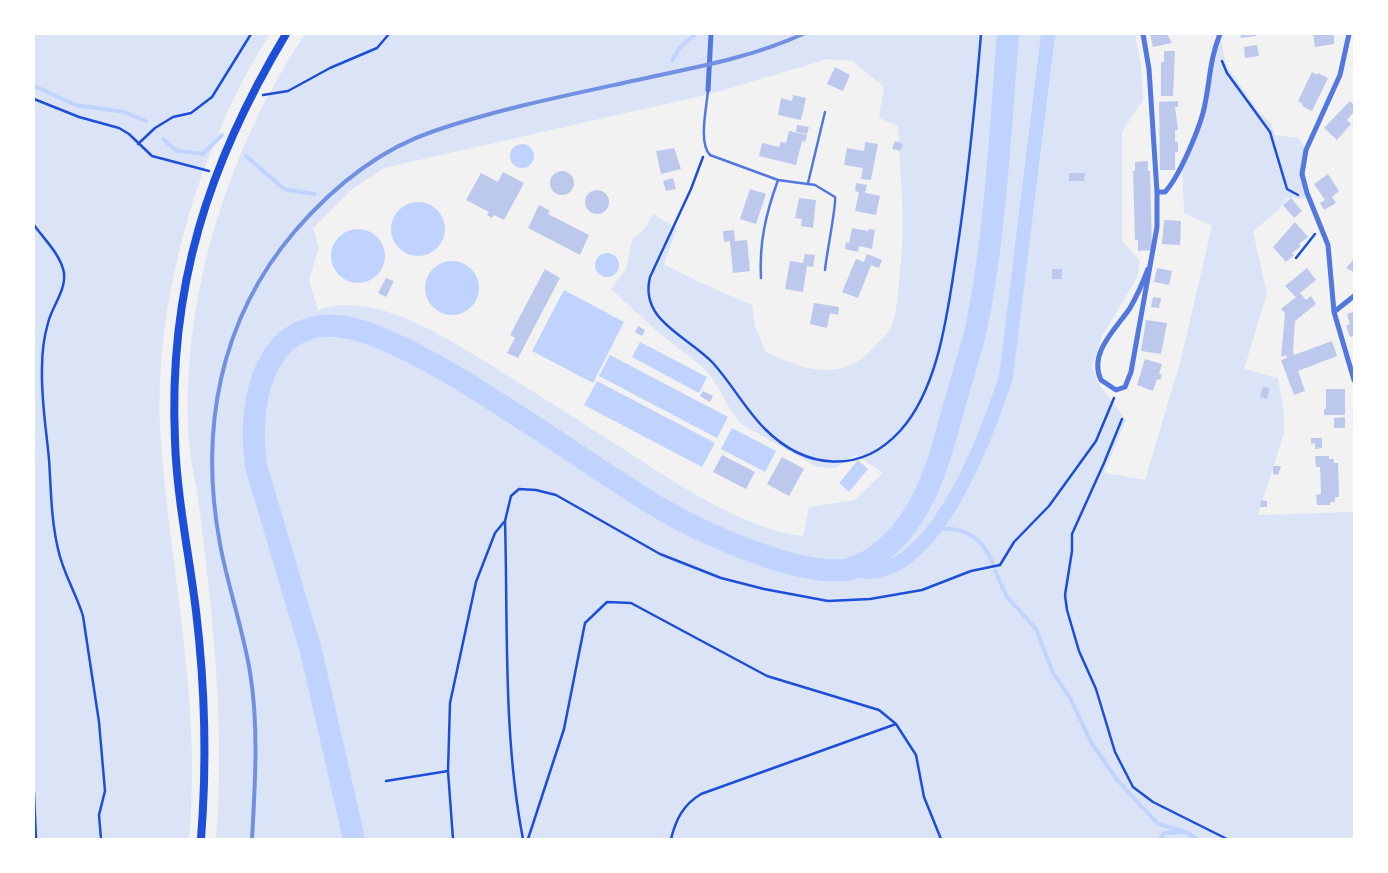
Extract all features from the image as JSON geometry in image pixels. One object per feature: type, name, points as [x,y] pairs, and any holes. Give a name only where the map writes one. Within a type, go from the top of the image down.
[{"type":"main road","points":[[201,839],[204,772],[203,688],[175,442],[176,344],[187,274],[204,207],[216,172],[251,92],[286,34]]},
{"type":"street","points":[[708,90],[711,34]]},
{"type":"street","points":[[1143,34],[1149,69],[1157,192],[1156,242],[1148,269],[1131,372],[1125,386],[1116,390],[1101,380],[1097,367],[1098,358],[1105,344],[1131,306],[1148,269]]},
{"type":"street","points":[[1157,192],[1165,192],[1175,181],[1203,112],[1211,60],[1220,34]]},
{"type":"street","points":[[1349,34],[1340,75],[1308,143],[1302,174],[1309,199],[1330,254],[1334,312],[1354,380]]},
{"type":"street","points":[[1334,312],[1354,296]]},
{"type":"lane","points":[[708,90],[704,135],[705,150],[716,158],[778,180],[808,183],[827,191],[836,201],[826,250],[825,270]]},
{"type":"lane","points":[[808,183],[825,112]]},
{"type":"lane","points":[[761,278],[762,237],[778,180]]},
{"type":"path","points":[[138,144],[155,128],[173,117],[191,113],[212,97],[251,34]]},
{"type":"path","points":[[262,95],[288,91],[330,68],[377,48],[389,34]]},
{"type":"path","points":[[705,150],[692,189],[650,277],[647,293],[651,307],[664,322],[711,361],[757,420],[774,437],[792,449],[823,462],[838,463],[859,458],[887,443],[906,424],[928,382],[937,355],[952,287],[970,164],[981,34]]},
{"type":"path","points":[[1222,60],[1227,73],[1270,132],[1287,189],[1309,199]]},
{"type":"path","points":[[259,102],[266,87]]},
{"type":"path","points":[[34,99],[79,117],[119,128],[152,156],[216,172]]},
{"type":"path","points":[[34,225],[56,254],[64,274],[63,285],[48,321],[45,340],[42,368],[44,413],[52,516],[65,574],[79,601],[83,616],[99,722],[105,791],[99,815],[100,839]]},
{"type":"path","points":[[1296,258],[1321,228]]},
{"type":"path","points":[[523,839],[517,806],[509,696],[505,521],[511,496],[519,489],[536,490],[556,495],[574,503],[667,557],[741,584],[828,601],[870,599],[922,590],[971,572],[995,567],[1003,562],[1014,542],[1049,506],[1096,441],[1116,390]]},
{"type":"path","points":[[1122,419],[1097,481],[1072,534],[1072,551],[1065,594],[1067,610],[1079,651],[1096,689],[1115,752],[1133,787],[1153,802],[1227,839]]},
{"type":"path","points":[[453,839],[448,770],[450,703],[476,582],[495,533],[505,521]]},
{"type":"path","points":[[528,839],[564,730],[585,623],[607,602],[631,603],[767,676],[879,710],[896,724],[916,755],[924,797],[941,839]]},
{"type":"path","points":[[672,839],[679,814],[692,799],[701,794],[896,724]]},
{"type":"path","points":[[386,781],[448,770]]},
{"type":"path","points":[[34,793],[36,839]]},
{"type":"shaded area","points":[[34,34],[270,34],[244,78],[221,126],[201,177],[185,230],[172,284],[164,337],[160,391],[161,442],[184,639],[192,738],[189,839],[34,839]]},
{"type":"shaded area","points":[[305,34],[1135,34],[1141,65],[1143,100],[1122,132],[1122,241],[1140,261],[1137,278],[1102,336],[1092,366],[1098,383],[1126,420],[1104,473],[1145,480],[1181,359],[1212,226],[1184,213],[1182,165],[1203,112],[1220,34],[1226,65],[1257,109],[1271,123],[1275,135],[1299,138],[1306,150],[1302,168],[1309,199],[1287,198],[1277,212],[1253,231],[1267,294],[1244,369],[1278,378],[1284,414],[1284,433],[1258,515],[1354,512],[1354,839],[216,839],[219,756],[216,672],[209,589],[190,452],[188,398],[191,343],[200,288],[213,233],[230,180],[252,129],[277,80]],"holes":[[[828,59],[852,61],[884,87],[879,118],[898,126],[902,194],[901,262],[895,313],[887,334],[863,358],[850,365],[822,370],[794,364],[765,351],[755,326],[752,305],[664,264],[677,228],[653,214],[646,227],[632,240],[626,269],[611,289],[659,333],[705,369],[741,424],[817,467],[836,468],[856,455],[883,473],[855,500],[809,507],[803,536],[754,523],[705,500],[680,486],[496,368],[456,344],[411,321],[363,306],[340,305],[318,310],[309,280],[319,248],[313,228],[351,190],[384,168],[710,94]]]},
{"type":"water","points":[[522,144],[531,147],[534,156],[531,165],[522,168],[513,165],[510,156],[513,147]]},
{"type":"water","points":[[413,202],[423,202],[433,206],[441,214],[445,229],[441,244],[433,252],[423,256],[413,256],[403,252],[395,244],[391,234],[391,224],[395,214],[403,206]]},
{"type":"water","points":[[353,229],[363,229],[373,233],[381,241],[385,256],[381,271],[373,279],[363,283],[353,283],[343,279],[335,271],[331,261],[331,251],[335,241],[343,233]]},
{"type":"water","points":[[607,253],[616,256],[619,265],[616,274],[607,277],[598,274],[595,265],[598,256]]},
{"type":"water","points":[[447,261],[457,261],[467,265],[475,273],[479,288],[475,303],[467,311],[457,315],[447,315],[437,311],[429,303],[425,293],[425,283],[429,273],[437,265]]},
{"type":"water","points":[[564,290],[624,322],[593,383],[532,351]]},
{"type":"water","points":[[640,342],[707,377],[699,393],[632,357]]},
{"type":"water","points":[[610,355],[728,417],[717,438],[599,376]]},
{"type":"water","points":[[597,381],[715,443],[702,467],[584,405]]},
{"type":"water","points":[[732,428],[776,451],[765,472],[721,449]]},
{"type":"water","points":[[858,460],[868,469],[849,492],[839,483]]},
{"type":"building","points":[[1150,34],[1167,34],[1172,43],[1153,47]]},
{"type":"building","points":[[1240,34],[1256,34],[1256,36],[1241,38]]},
{"type":"building","points":[[1313,34],[1334,34],[1334,44],[1315,47]]},
{"type":"building","points":[[1257,45],[1259,56],[1245,58],[1244,47]]},
{"type":"building","points":[[1164,51],[1175,51],[1173,96],[1161,96],[1161,62],[1164,62]]},
{"type":"building","points":[[835,67],[850,75],[843,91],[827,84]]},
{"type":"building","points":[[1312,72],[1328,78],[1312,111],[1302,106],[1303,104],[1298,101]]},
{"type":"building","points":[[793,95],[806,98],[801,120],[778,115],[781,98],[792,101]]},
{"type":"building","points":[[1178,101],[1178,107],[1175,107],[1178,130],[1175,130],[1175,142],[1178,142],[1178,152],[1175,152],[1175,170],[1160,170],[1159,102]]},
{"type":"building","points":[[1350,101],[1354,105],[1354,112],[1347,120],[1351,124],[1337,140],[1324,128]]},
{"type":"building","points":[[797,125],[809,127],[807,134],[796,132]]},
{"type":"building","points":[[789,131],[807,135],[805,142],[802,141],[796,165],[759,156],[762,143],[779,147],[781,142],[786,143]]},
{"type":"building","points":[[895,141],[903,144],[900,151],[892,149]]},
{"type":"building","points":[[865,142],[878,144],[871,180],[861,179],[863,168],[844,165],[847,148],[864,151]]},
{"type":"building","points":[[674,148],[681,169],[661,174],[656,151]]},
{"type":"building","points":[[1148,161],[1148,171],[1150,171],[1152,250],[1138,251],[1138,240],[1135,240],[1133,171],[1135,171],[1135,162]]},
{"type":"building","points":[[557,171],[567,171],[574,178],[574,188],[567,195],[557,195],[550,188],[550,178]]},
{"type":"building","points":[[503,172],[524,183],[504,220],[494,215],[492,218],[487,215],[489,212],[466,200],[481,173],[498,182]]},
{"type":"building","points":[[1069,173],[1085,173],[1084,181],[1069,181]]},
{"type":"building","points":[[1328,174],[1339,191],[1332,197],[1336,203],[1324,210],[1320,203],[1325,200],[1314,184]]},
{"type":"building","points":[[673,178],[676,189],[666,191],[663,181]]},
{"type":"building","points":[[856,183],[867,185],[865,193],[880,196],[876,215],[855,211],[859,192],[855,191]]},
{"type":"building","points":[[750,189],[766,194],[756,224],[740,219]]},
{"type":"building","points":[[592,190],[602,190],[609,197],[609,207],[602,214],[592,214],[585,207],[585,197]]},
{"type":"building","points":[[799,198],[816,200],[813,228],[801,226],[802,219],[795,218]]},
{"type":"building","points":[[1291,198],[1302,211],[1294,218],[1283,205]]},
{"type":"building","points":[[539,205],[550,211],[548,214],[589,235],[580,255],[528,228]]},
{"type":"building","points":[[1164,220],[1181,221],[1180,245],[1162,244]]},
{"type":"building","points":[[1295,222],[1308,237],[1299,244],[1301,246],[1292,253],[1294,255],[1286,262],[1273,247]]},
{"type":"building","points":[[852,228],[868,231],[869,229],[875,230],[872,249],[859,246],[858,252],[845,249],[846,242],[849,243]]},
{"type":"building","points":[[734,230],[735,241],[747,240],[750,271],[733,273],[730,241],[724,242],[723,231]]},
{"type":"building","points":[[805,254],[815,255],[813,267],[807,266],[803,292],[785,289],[790,261],[803,263]]},
{"type":"building","points":[[867,254],[882,260],[879,268],[871,265],[858,298],[842,292],[856,259],[864,262]]},
{"type":"building","points":[[1354,259],[1354,272],[1346,268]]},
{"type":"building","points":[[1157,268],[1172,271],[1169,285],[1154,282]]},
{"type":"building","points":[[1307,268],[1316,280],[1300,293],[1306,300],[1311,296],[1316,304],[1295,321],[1294,355],[1332,341],[1337,356],[1298,371],[1305,391],[1294,395],[1281,360],[1287,358],[1286,355],[1281,357],[1285,313],[1281,309],[1296,297],[1285,286]]},
{"type":"building","points":[[545,269],[560,278],[518,358],[507,353],[515,338],[510,335]]},
{"type":"building","points":[[1052,269],[1062,269],[1062,279],[1052,279]]},
{"type":"building","points":[[386,278],[394,281],[386,297],[378,293]]},
{"type":"building","points":[[1153,297],[1161,298],[1159,308],[1151,307]]},
{"type":"building","points":[[814,303],[839,307],[838,315],[830,313],[827,328],[810,324]]},
{"type":"building","points":[[1354,312],[1354,336],[1350,337],[1346,326],[1350,324],[1347,314]]},
{"type":"building","points":[[1146,320],[1167,323],[1161,354],[1141,351]]},
{"type":"building","points":[[638,326],[645,330],[642,336],[635,332]]},
{"type":"building","points":[[1145,359],[1162,364],[1159,374],[1162,375],[1160,380],[1157,379],[1153,391],[1137,385]]},
{"type":"building","points":[[1263,387],[1270,388],[1267,399],[1260,397]]},
{"type":"building","points":[[1326,389],[1345,389],[1345,415],[1324,415],[1324,409],[1326,409]]},
{"type":"building","points":[[703,391],[713,396],[710,402],[700,396]]},
{"type":"building","points":[[1345,417],[1345,428],[1334,428],[1334,418]]},
{"type":"building","points":[[1311,438],[1322,438],[1322,448],[1315,449],[1315,443],[1311,444]]},
{"type":"building","points":[[722,455],[755,472],[746,489],[713,472]]},
{"type":"building","points":[[1315,456],[1329,456],[1329,459],[1334,459],[1334,463],[1338,463],[1339,497],[1335,497],[1335,502],[1330,502],[1330,505],[1317,505],[1316,495],[1321,494],[1320,467],[1316,467]]},
{"type":"building","points":[[782,457],[804,469],[789,496],[767,484]]},
{"type":"building","points":[[1273,466],[1281,466],[1278,475],[1273,474]]},
{"type":"building","points":[[1261,500],[1267,501],[1267,507],[1260,507]]},
{"type":"waterway","points":[[672,61],[680,47],[696,34]]},
{"type":"waterway","points":[[354,839],[311,651],[256,466],[254,436],[256,407],[262,380],[272,357],[288,339],[310,328],[337,326],[370,334],[411,352],[452,374],[606,475],[671,515],[719,538],[772,558],[822,570],[842,570],[859,566],[887,547],[902,531],[926,493],[942,450],[971,348],[983,292],[993,219],[1008,34]]},
{"type":"waterway","points":[[846,570],[877,571],[900,561],[922,543],[942,519],[959,490],[998,401],[1006,377],[1048,34]]},
{"type":"waterway","points":[[34,86],[76,105],[124,112],[146,121]]},
{"type":"waterway","points":[[163,139],[177,151],[203,154],[222,135]]},
{"type":"waterway","points":[[246,156],[284,189],[315,194]]},
{"type":"waterway","points":[[306,320],[309,328]]},
{"type":"waterway","points":[[934,529],[954,529],[970,535],[983,546],[993,564]]},
{"type":"waterway","points":[[995,571],[1007,597],[1036,629],[1053,673],[1070,698],[1092,744],[1118,781],[1158,824],[1186,832],[1197,839]]},
{"type":"waterway","points":[[1160,839],[1164,833],[1182,832]]},
{"type":"railway","points":[[252,839],[255,756],[253,693],[240,624],[220,544],[214,502],[212,460],[214,419],[221,379],[232,339],[248,302],[269,265],[295,231],[341,185],[375,159],[414,139],[462,122],[518,107],[732,59],[768,48],[803,34]]}]
